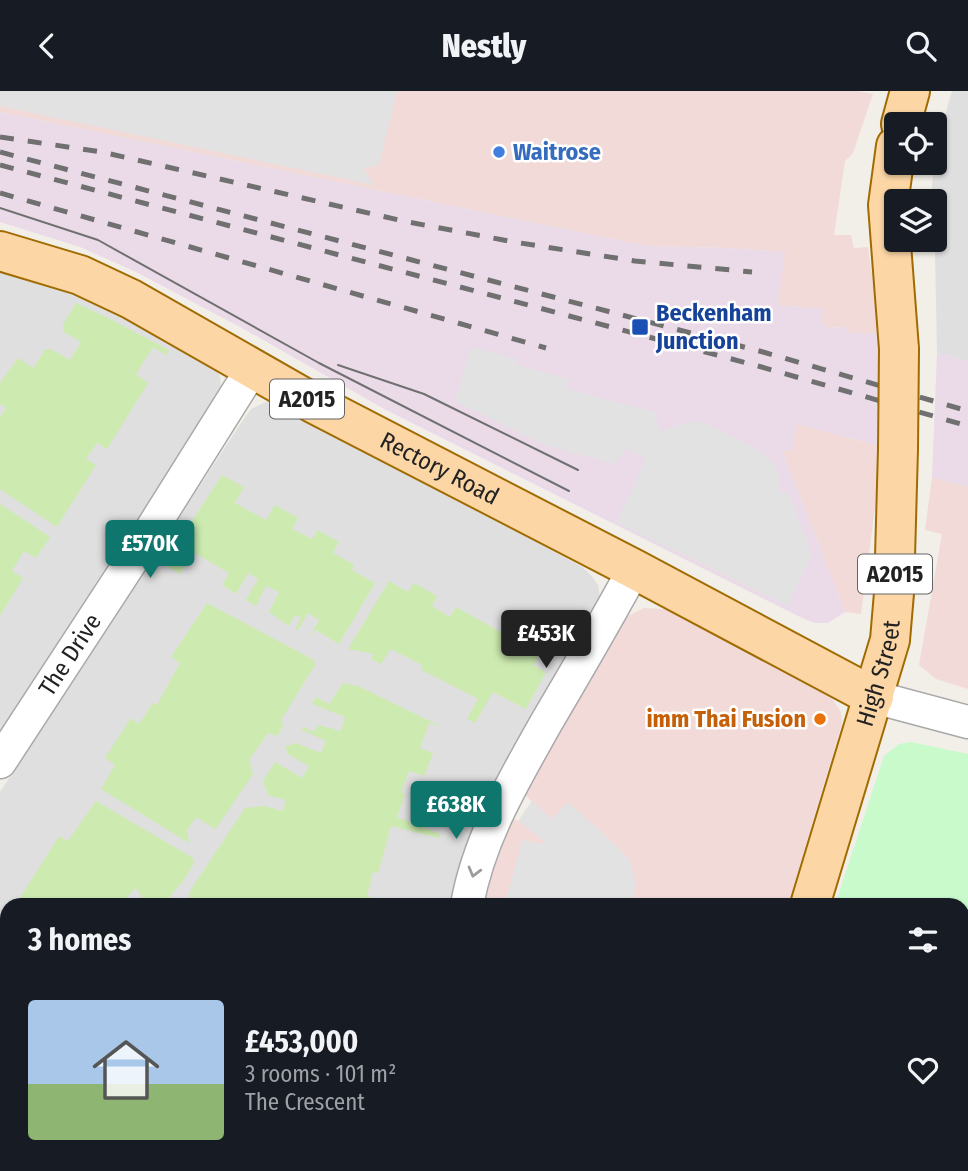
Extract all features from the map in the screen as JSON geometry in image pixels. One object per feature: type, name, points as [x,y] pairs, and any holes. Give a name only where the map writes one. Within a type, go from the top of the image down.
[{"type":"main road","points":[[904,112],[910,91]]},
{"type":"main road","name":"High Street","points":[[812,898],[887,657],[892,620],[899,349],[888,205],[892,175]]},
{"type":"main road","name":"Rectory Road","points":[[0,251],[54,266],[102,285],[313,403],[874,697]]},
{"type":"street","name":"The Drive","points":[[0,762],[253,369]]},
{"type":"street","points":[[469,898],[480,852],[505,797],[634,569]]},
{"type":"street","points":[[874,697],[968,722]]},
{"type":"shaded area","points":[[0,91],[857,91],[873,94],[853,153],[845,161],[834,235],[851,235],[854,248],[868,247],[879,325],[876,333],[851,333],[845,327],[828,328],[821,322],[822,309],[778,305],[784,252],[648,246],[622,241],[0,112]]},
{"type":"shaded area","points":[[0,91],[397,91],[379,165],[363,168],[374,185],[0,106]]},
{"type":"shaded area","points":[[952,91],[968,91],[968,361],[937,353],[935,252],[947,252],[947,189],[932,189],[932,185],[933,175],[947,175],[946,112]]},
{"type":"shaded area","points":[[0,112],[648,246],[785,252],[778,305],[823,309],[821,322],[828,328],[845,327],[851,333],[876,333],[879,337],[880,446],[796,424],[793,451],[782,450],[845,612],[828,623],[815,623],[800,617],[386,410],[242,328],[134,271],[80,247],[0,222]]},
{"type":"shaded area","points":[[0,267],[96,299],[216,368],[221,387],[219,397],[0,735]]},
{"type":"shaded area","points":[[471,347],[517,359],[516,365],[569,379],[567,389],[654,412],[660,432],[690,421],[705,423],[762,452],[775,466],[780,480],[779,494],[788,492],[812,555],[788,606],[616,522],[646,459],[626,448],[616,464],[544,445],[455,401]]},
{"type":"shaded area","points":[[937,353],[968,361],[968,487],[932,477]]},
{"type":"shaded area","points":[[268,401],[290,407],[582,567],[598,585],[600,597],[596,609],[459,898],[0,898],[0,792],[251,409]]},
{"type":"shaded area","points":[[796,424],[880,446],[861,614],[845,612],[782,450]]},
{"type":"shaded area","points":[[932,477],[968,487],[968,689],[936,679],[919,665],[942,534],[925,530]]},
{"type":"shaded area","points":[[644,608],[664,609],[675,613],[824,694],[833,700],[841,712],[842,724],[790,898],[485,898],[509,816],[518,821],[532,802],[523,792],[618,625],[626,617]]},
{"type":"shaded area","points":[[532,801],[552,819],[568,802],[628,858],[635,882],[634,898],[507,898],[522,840],[543,844],[543,840],[518,821]]},
{"type":"green space","points":[[76,303],[169,350],[166,355],[153,347],[136,374],[148,383],[107,449],[97,443],[86,459],[96,465],[57,527],[0,489],[0,417],[6,408],[0,404],[0,383],[18,358],[33,368],[45,350],[51,349],[70,360],[81,342],[63,331],[63,325]]},
{"type":"green space","points":[[222,475],[244,487],[235,503],[266,520],[275,505],[298,518],[292,529],[312,539],[318,530],[339,542],[333,553],[354,565],[352,570],[375,583],[339,644],[316,630],[310,637],[319,620],[308,613],[298,630],[295,629],[301,618],[295,615],[289,626],[269,612],[279,592],[266,586],[256,606],[246,600],[258,579],[248,573],[236,594],[222,585],[229,573],[193,552],[180,574],[164,564]]},
{"type":"green space","points":[[0,504],[50,537],[36,558],[24,551],[12,571],[23,578],[0,616]]},
{"type":"green space","points":[[389,581],[408,592],[414,583],[437,596],[432,606],[450,617],[456,607],[540,654],[534,666],[546,672],[526,709],[493,692],[475,723],[467,719],[478,699],[422,670],[422,665],[391,649],[381,664],[371,659],[374,654],[348,649]]},
{"type":"green space","points":[[207,603],[314,660],[315,665],[281,720],[283,726],[277,736],[268,733],[249,760],[253,774],[217,827],[215,829],[196,817],[187,830],[189,843],[101,789],[115,765],[105,758],[131,718],[139,724],[153,703],[157,705],[180,663],[171,657]]},
{"type":"green space","points":[[343,683],[358,686],[442,727],[429,723],[420,748],[433,753],[424,776],[409,771],[401,792],[405,795],[397,817],[440,834],[439,838],[391,826],[378,873],[373,872],[367,896],[371,898],[190,898],[190,891],[245,808],[264,806],[283,811],[286,800],[268,795],[263,781],[275,762],[302,778],[309,766],[288,754],[285,747],[296,743],[321,753],[326,741],[302,730],[303,727],[314,732],[318,725],[341,731],[345,717],[312,704],[316,697],[329,704]]},
{"type":"green space","points":[[911,742],[968,754],[968,898],[837,898],[884,756],[899,744]]},
{"type":"green space","points":[[96,801],[193,858],[194,863],[169,898],[141,898],[136,888],[127,898],[20,898],[59,836],[68,841]]},
{"type":"tram line","points":[[0,208],[98,240],[319,363],[569,491]]},
{"type":"tram line","points":[[338,365],[424,394],[578,470]]},
{"type":"railway","points":[[0,137],[102,152],[403,221],[514,242],[635,261],[752,272]]},
{"type":"railway","points":[[0,152],[763,352],[968,411]]},
{"type":"railway","points":[[0,165],[758,366],[968,426]]},
{"type":"railway","points":[[0,193],[546,348]]},
{"type":"place","name":"Waitrose","points":[[499,152]]},
{"type":"place","name":"Beckenham Junction","points":[[640,327]]},
{"type":"place","name":"imm Thai Fusion","points":[[820,719]]}]
